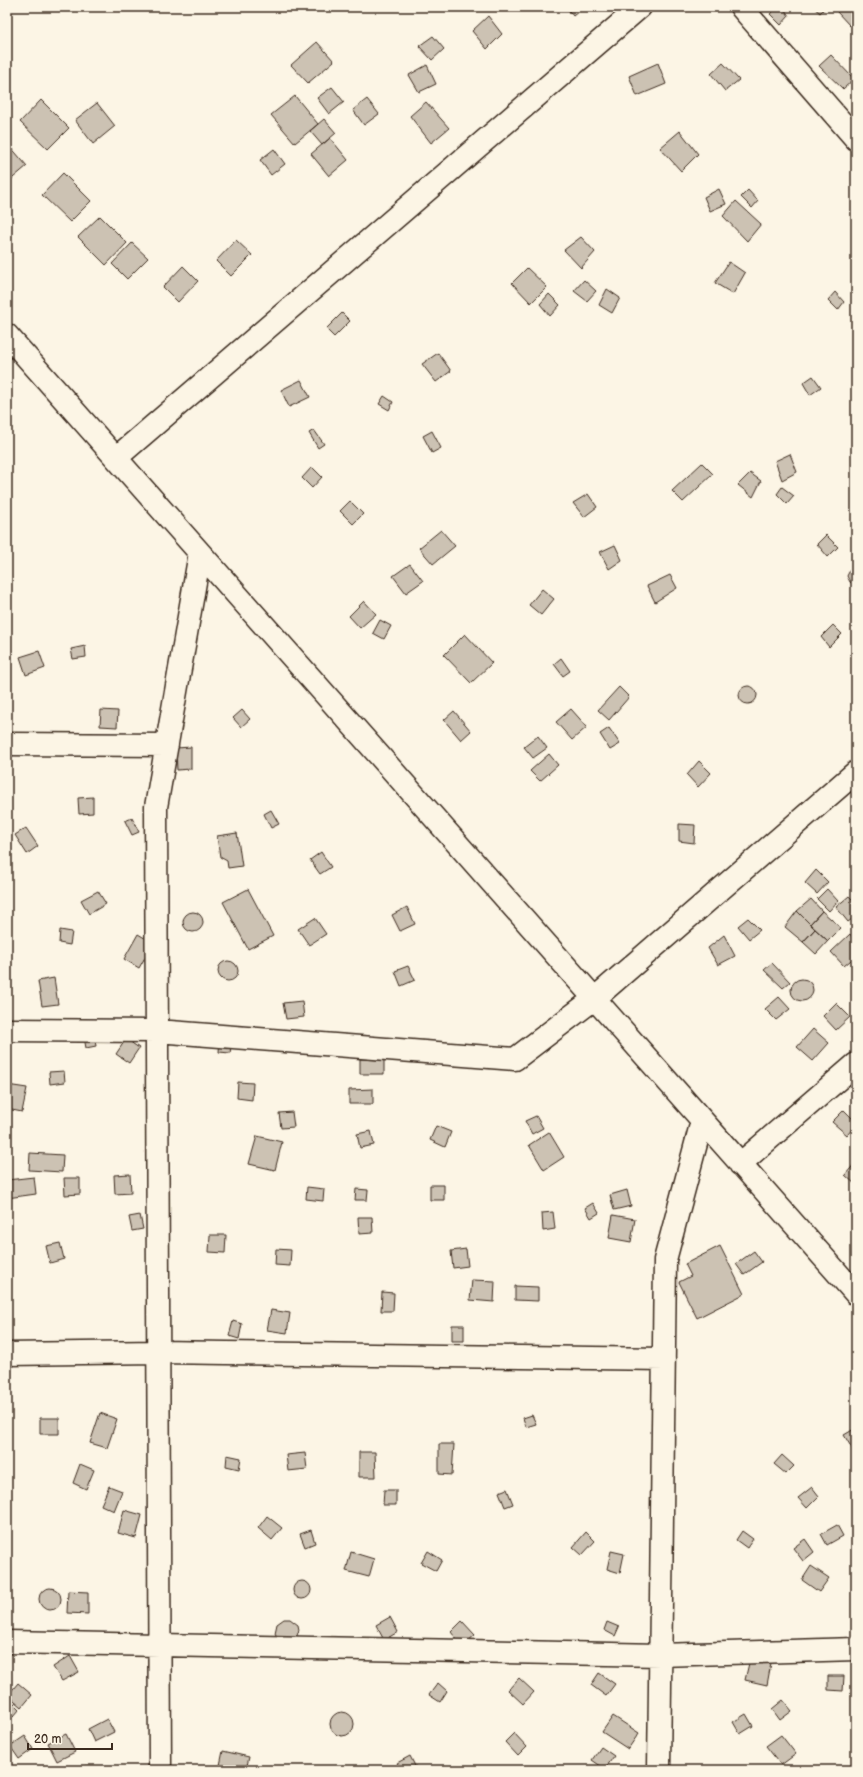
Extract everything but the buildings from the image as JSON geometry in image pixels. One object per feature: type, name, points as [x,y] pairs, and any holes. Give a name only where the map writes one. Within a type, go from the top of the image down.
[{"type":"street","points":[[116,458],[640,7]]},
{"type":"street","points":[[741,7],[856,139]]},
{"type":"street","points":[[7,335],[856,1294]]},
{"type":"street","points":[[160,1770],[156,807],[200,553]]},
{"type":"street","points":[[7,744],[166,745]]},
{"type":"street","points":[[7,1030],[157,1031],[515,1059],[594,999],[856,772]]},
{"type":"street","points":[[740,1164],[856,1064]]},
{"type":"street","points":[[659,1770],[665,1260],[702,1121]]},
{"type":"street","points":[[7,1354],[158,1352],[664,1359]]},
{"type":"street","points":[[7,1642],[660,1655],[856,1649]]}]
